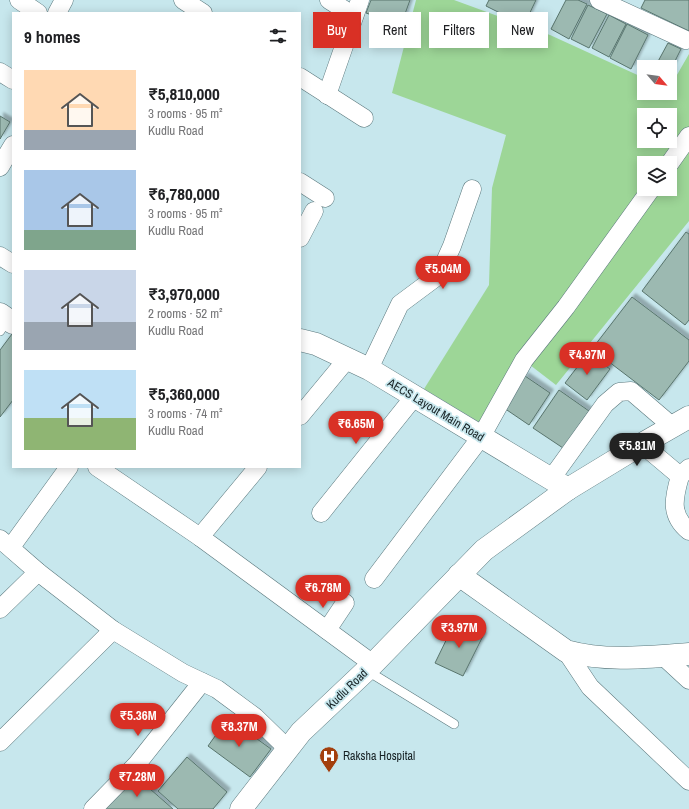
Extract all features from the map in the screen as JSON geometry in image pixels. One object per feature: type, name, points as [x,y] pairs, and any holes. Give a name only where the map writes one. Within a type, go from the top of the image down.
[{"type":"street","points":[[18,0],[36,12]]},
{"type":"street","points":[[58,12],[64,0]]},
{"type":"street","points":[[183,0],[201,12]]},
{"type":"street","points":[[328,95],[357,8],[329,0]]},
{"type":"street","points":[[599,0],[686,40]]},
{"type":"street","points":[[0,72],[12,79]]},
{"type":"street","points":[[301,78],[364,118]]},
{"type":"street","points":[[675,156],[689,136]]},
{"type":"street","points":[[4,167],[12,148]]},
{"type":"street","points":[[301,183],[319,205],[301,236]]},
{"type":"street","points":[[369,369],[400,304],[439,275],[452,246],[472,189]]},
{"type":"street","points":[[374,579],[481,437],[524,360],[566,307],[646,196]]},
{"type":"street","points":[[0,256],[12,263]]},
{"type":"street","name":"AECS Layout Main Road","points":[[301,340],[316,344],[369,369],[559,484]]},
{"type":"street","points":[[301,415],[348,358]]},
{"type":"street","points":[[559,484],[605,404],[619,392],[631,391],[681,422]]},
{"type":"street","points":[[321,513],[414,397]]},
{"type":"street","name":"Kudlu Road","points":[[241,809],[301,732],[370,667],[459,574],[559,484],[642,444],[681,422]]},
{"type":"street","points":[[642,444],[685,472],[674,496],[675,510],[681,525],[689,531]]},
{"type":"street","points":[[67,468],[5,543],[38,572],[113,630],[183,673],[217,689],[255,717],[288,749]]},
{"type":"street","points":[[98,468],[200,536],[327,630],[370,667]]},
{"type":"street","points":[[200,536],[257,468]]},
{"type":"street","points":[[0,609],[38,572]]},
{"type":"street","points":[[459,574],[566,651],[590,687],[689,781]]},
{"type":"street","points":[[327,630],[345,603]]},
{"type":"street","points":[[0,742],[113,630]]},
{"type":"street","points":[[566,651],[604,658],[689,654]]},
{"type":"street","points":[[663,656],[689,680]]},
{"type":"street","points":[[93,809],[136,764],[202,682]]},
{"type":"lane","points":[[370,667],[454,724]]},
{"type":"green space","points":[[416,0],[454,0],[487,12],[429,12],[429,48],[489,48],[489,13],[497,16],[497,48],[548,48],[548,34],[550,35],[637,75],[637,100],[677,100],[677,75],[689,54],[689,221],[556,385],[530,365],[484,425],[424,389],[489,285],[492,188],[506,135],[392,93],[404,48],[421,48],[421,12],[413,12]]},
{"type":"building","points":[[371,0],[410,0],[406,12],[366,13]]},
{"type":"building","points":[[489,0],[536,0],[530,12],[498,12],[486,6]]},
{"type":"building","points":[[566,0],[578,0],[587,4],[569,39],[551,29]]},
{"type":"building","points":[[645,0],[689,0],[689,31],[641,8]]},
{"type":"building","points":[[588,5],[607,14],[589,48],[571,39]]},
{"type":"building","points":[[609,15],[626,24],[609,57],[592,48]]},
{"type":"building","points":[[627,24],[648,35],[631,69],[610,58]]},
{"type":"building","points":[[668,43],[681,49],[676,60],[659,60]]},
{"type":"building","points":[[0,116],[10,122],[0,139]]},
{"type":"building","points":[[686,232],[689,234],[689,320],[685,325],[642,291]]},
{"type":"building","points":[[632,297],[689,340],[689,361],[659,400],[592,349]]},
{"type":"building","points":[[12,334],[12,401],[0,417],[0,350]]},
{"type":"building","points":[[588,353],[610,369],[587,400],[565,383]]},
{"type":"building","points":[[525,376],[550,393],[529,425],[504,408]]},
{"type":"building","points":[[559,390],[589,411],[563,448],[533,428]]},
{"type":"building","points":[[455,622],[483,636],[463,676],[435,663]]},
{"type":"building","points":[[228,718],[271,749],[250,777],[208,746]]},
{"type":"building","points":[[187,757],[227,792],[213,809],[178,809],[158,791]]},
{"type":"building","points":[[134,775],[173,809],[105,809]]},
{"type":"place","name":"Raksha Hospital","points":[[329,773]]}]
